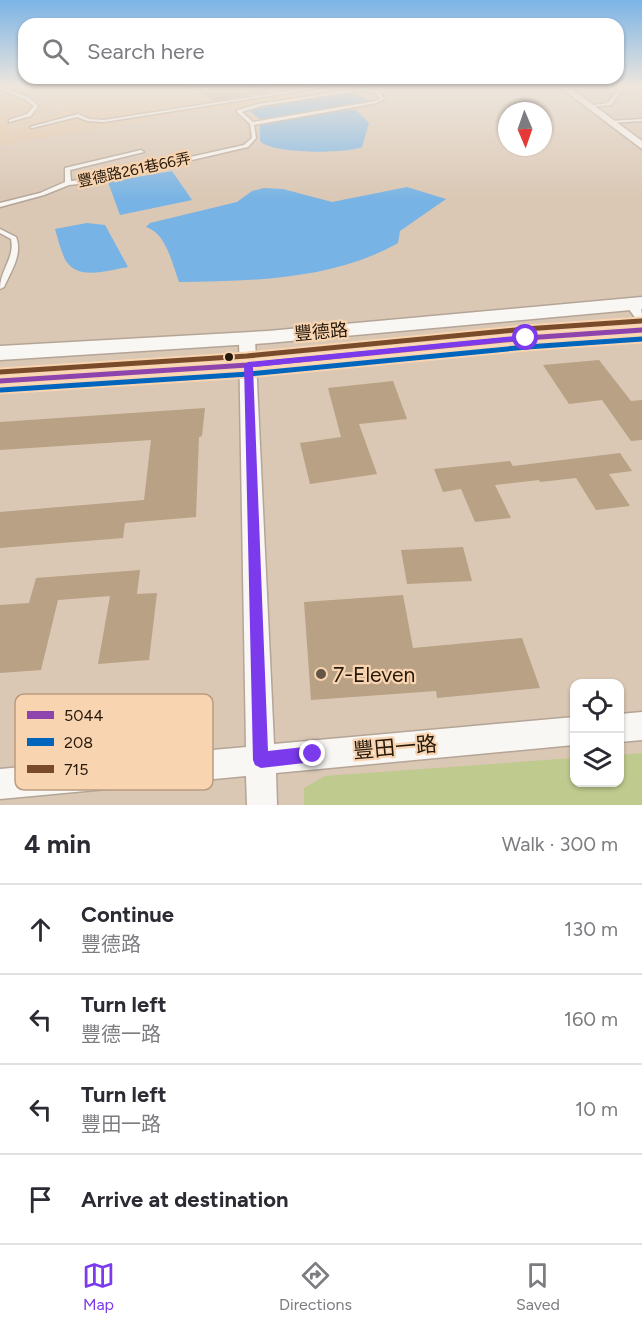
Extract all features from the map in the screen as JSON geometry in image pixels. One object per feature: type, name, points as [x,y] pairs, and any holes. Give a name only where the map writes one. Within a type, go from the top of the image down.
[{"type":"main road","name":"豐德路","points":[[0,353],[248,339],[639,308]]},
{"type":"main road","name":"豐德路","points":[[0,381],[248,365],[526,338],[642,330]]},
{"type":"street","points":[[613,125],[642,146]]},
{"type":"street","points":[[248,339],[262,805]]},
{"type":"street","points":[[624,728],[642,726]]},
{"type":"street","name":"豐田一路","points":[[213,764],[570,731]]},
{"type":"street","name":"豐田一路","points":[[0,784],[15,783]]},
{"type":"lane","points":[[32,127],[41,125]]},
{"type":"lane","name":"豐德路261巷66弄","points":[[0,204],[42,194],[68,183],[97,180],[246,146],[254,138],[252,125]]},
{"type":"lane","points":[[68,183],[67,170],[141,152]]},
{"type":"lane","points":[[0,231],[14,238],[16,247],[0,287]]},
{"type":"shaded area","points":[[0,125],[12,125],[8,126],[17,144],[0,146]]},
{"type":"shaded area","points":[[18,125],[120,125],[18,142],[11,127]]},
{"type":"green space","points":[[642,753],[642,805],[304,805],[304,788],[325,776],[570,758],[570,787],[624,787],[624,755]]},
{"type":"water","points":[[260,125],[369,125],[362,147],[341,151],[309,152],[267,145],[260,141]]},
{"type":"water","points":[[172,171],[192,200],[120,215],[108,182]]},
{"type":"water","points":[[407,187],[446,199],[400,231],[398,243],[347,265],[292,276],[235,281],[179,282],[171,258],[159,235],[146,227],[150,223],[237,202],[252,191],[264,188],[283,189],[332,202]]},
{"type":"water","points":[[87,223],[105,225],[128,267],[95,273],[78,271],[66,261],[55,229]]},
{"type":"building","points":[[599,360],[631,401],[642,400],[642,440],[631,441],[602,400],[569,404],[543,365]]},
{"type":"building","points":[[393,381],[407,419],[359,424],[377,474],[310,484],[300,443],[341,437],[328,388]]},
{"type":"building","points":[[205,408],[202,436],[199,437],[196,517],[125,523],[123,538],[0,548],[0,512],[144,500],[151,440],[0,450],[0,422]]},
{"type":"building","points":[[620,453],[632,471],[609,474],[630,506],[596,510],[576,478],[540,482],[539,480],[495,485],[511,518],[475,522],[461,489],[443,492],[434,469],[510,461],[513,466]]},
{"type":"building","points":[[463,547],[472,581],[407,584],[401,550]]},
{"type":"building","points":[[140,570],[137,594],[157,593],[149,660],[98,664],[110,596],[58,600],[41,670],[0,673],[0,605],[29,603],[36,578]]},
{"type":"building","points":[[403,595],[413,648],[522,638],[540,688],[437,698],[436,691],[311,700],[304,602]]},
{"type":"transit line","name":"715","points":[[0,372],[247,356],[525,329],[641,321]]},
{"type":"transit line","name":"5044","points":[[0,381],[248,365],[526,338],[642,330]]},
{"type":"transit line","name":"208","points":[[1,390],[249,374],[527,347],[642,339]]},
{"type":"place","name":"7-Eleven","points":[[321,674]]},
{"type":"route","points":[[313,754],[261,760],[248,365],[526,338]]}]
